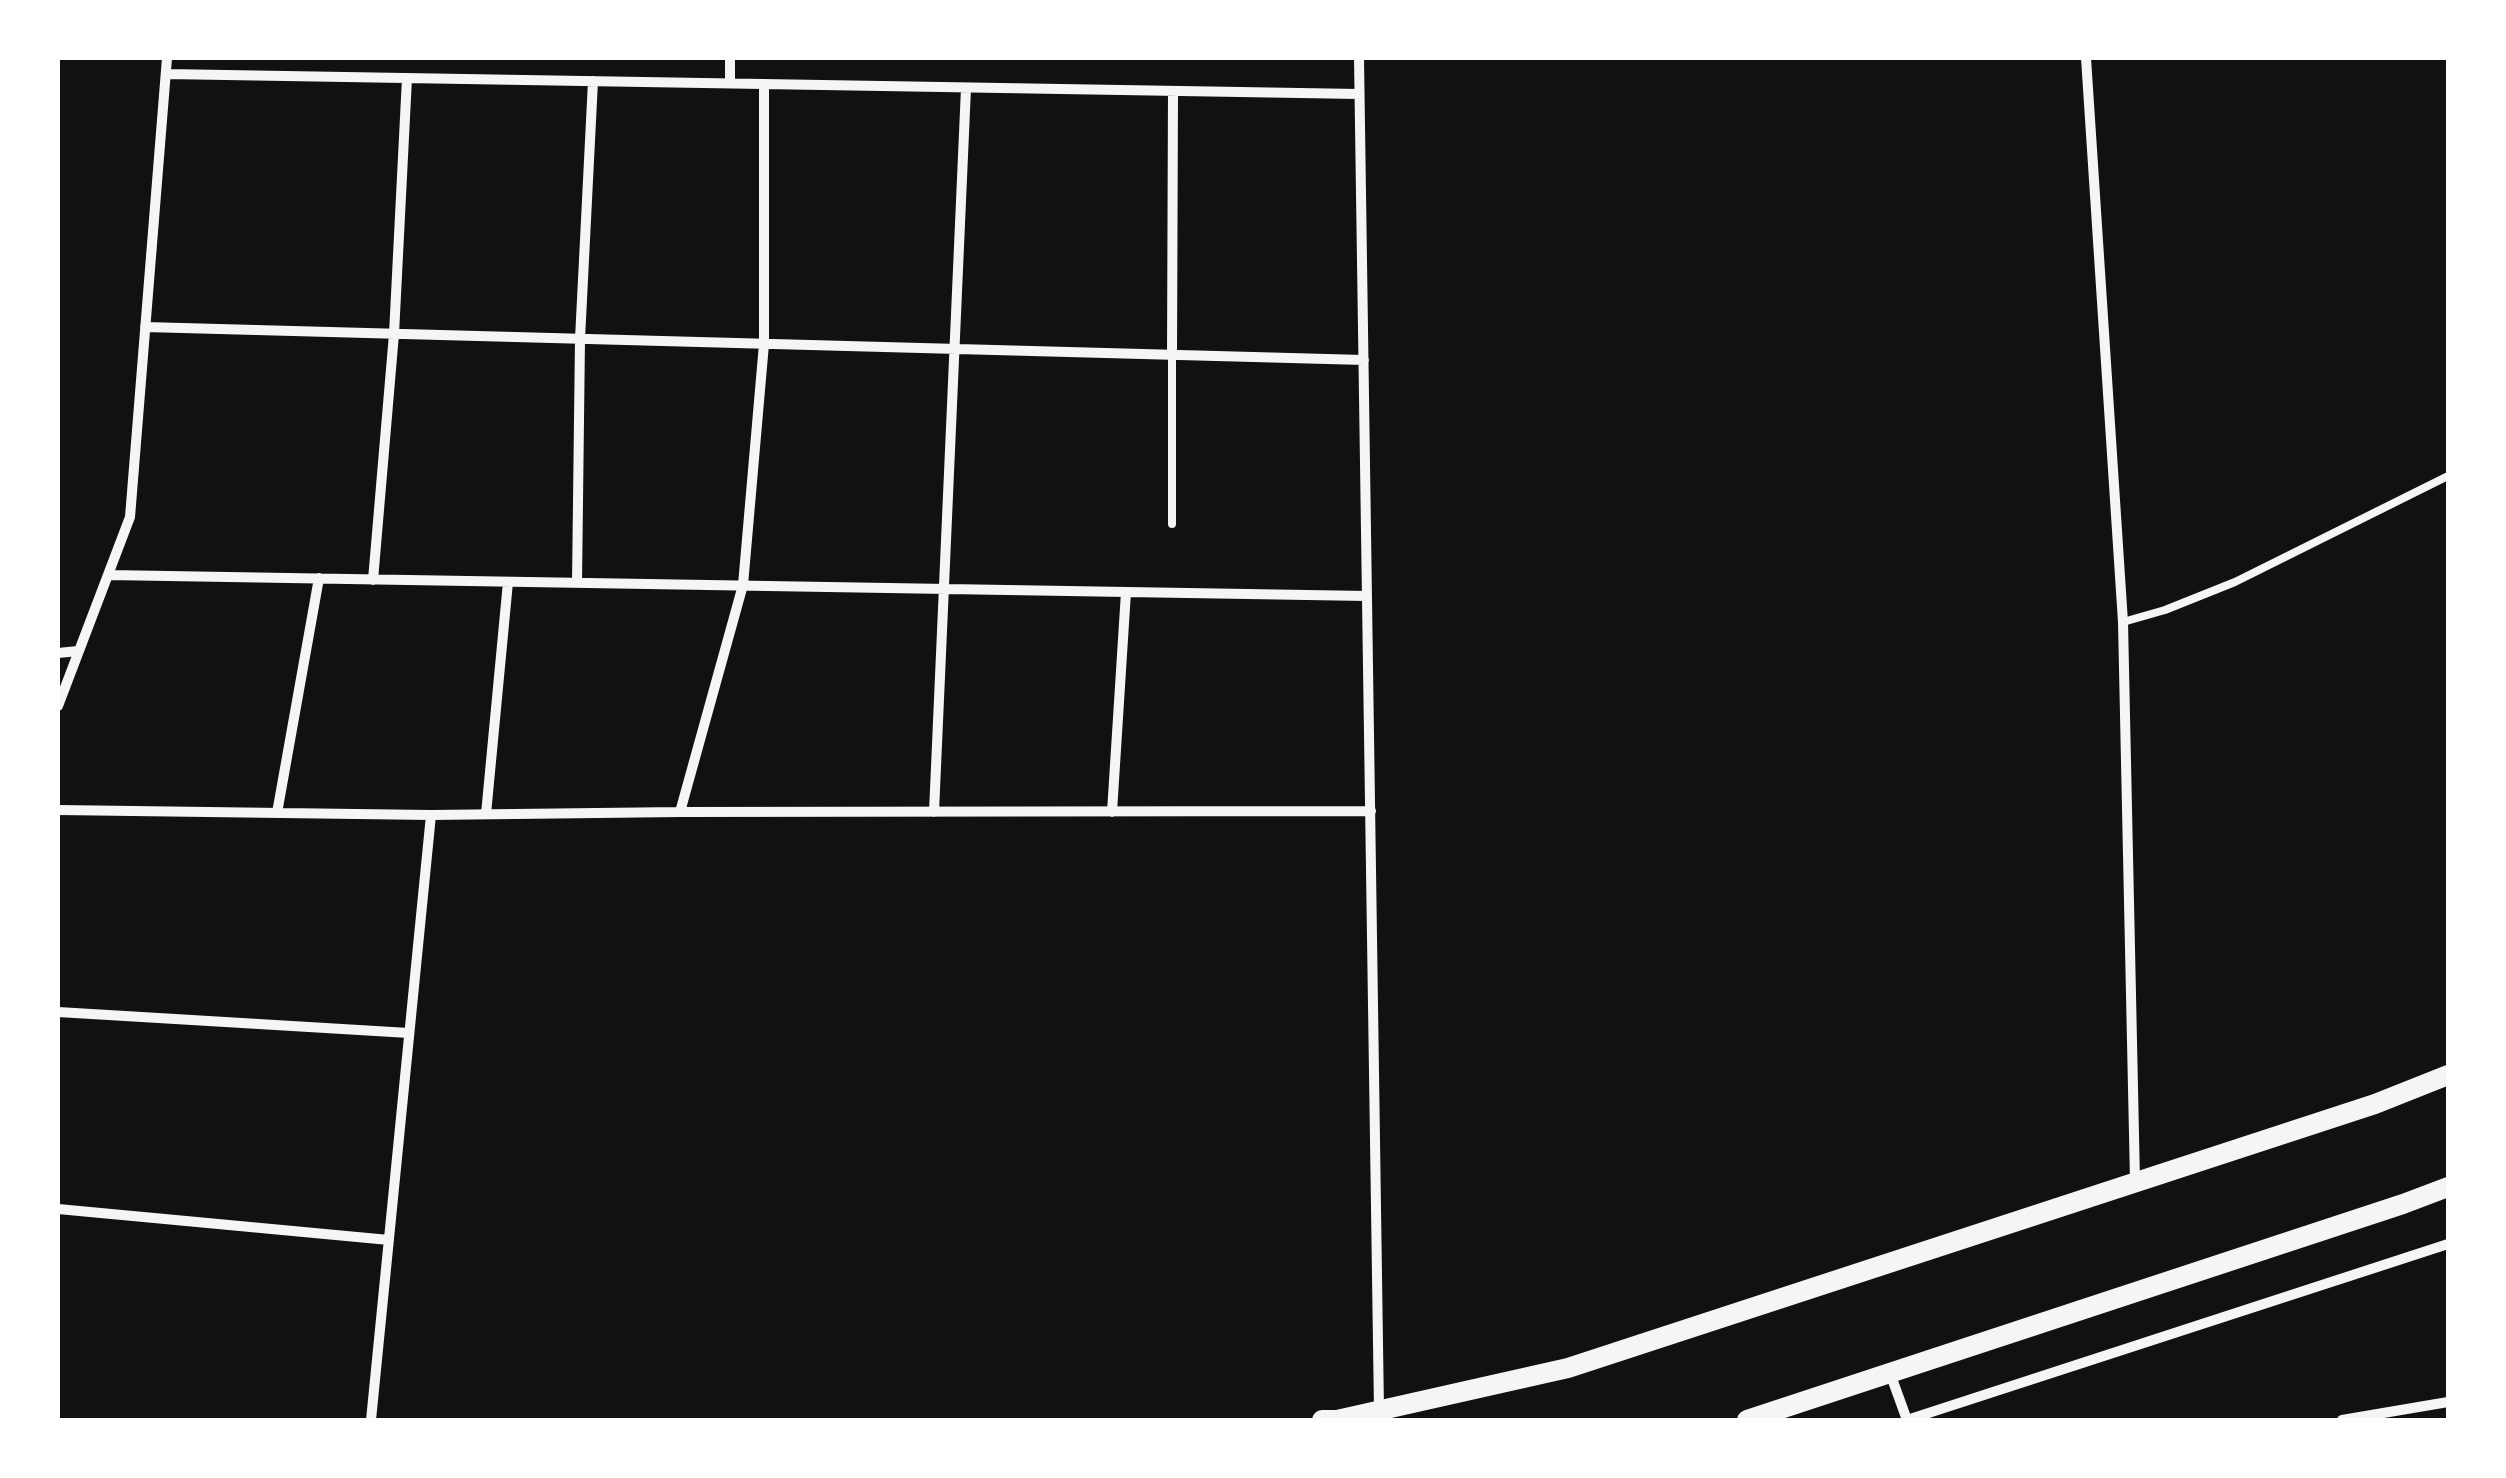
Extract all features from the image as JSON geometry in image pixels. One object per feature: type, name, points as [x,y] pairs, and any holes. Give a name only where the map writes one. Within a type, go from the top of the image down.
[{"type":"main road","points":[[1322,1420],[1337,1420],[1568,1368],[2375,1104],[2448,1074]]},
{"type":"main road","points":[[1746,1420],[2448,1187]]},
{"type":"street","points":[[58,706],[130,517],[168,58]]},
{"type":"street","points":[[730,58],[730,83]]},
{"type":"street","points":[[1359,58],[1379,1411]]},
{"type":"street","points":[[2086,58],[2122,622],[2136,1182]]},
{"type":"street","points":[[166,74],[1360,94]]},
{"type":"street","points":[[373,580],[394,334],[407,78]]},
{"type":"street","points":[[577,583],[580,339],[592,81]]},
{"type":"street","points":[[680,812],[743,586],[764,344],[764,84]]},
{"type":"street","points":[[934,812],[966,88]]},
{"type":"street","points":[[1172,356],[1173,91]]},
{"type":"street","points":[[145,327],[1364,360]]},
{"type":"street","points":[[108,575],[1367,596]]},
{"type":"street","points":[[277,813],[318,578]]},
{"type":"street","points":[[486,814],[508,582]]},
{"type":"street","points":[[1112,812],[1126,592]]},
{"type":"street","points":[[58,653],[78,651]]},
{"type":"street","points":[[58,810],[431,815],[1370,811]]},
{"type":"street","points":[[371,1420],[431,815]]},
{"type":"street","points":[[58,1012],[410,1034]]},
{"type":"street","points":[[58,1210],[389,1240]]},
{"type":"street","points":[[1890,1373],[1907,1420],[2448,1244]]},
{"type":"street","points":[[2342,1420],[2448,1402]]},
{"type":"lane","points":[[1172,356],[1172,524]]},
{"type":"lane","points":[[2122,622],[2236,582],[2448,476]]}]
